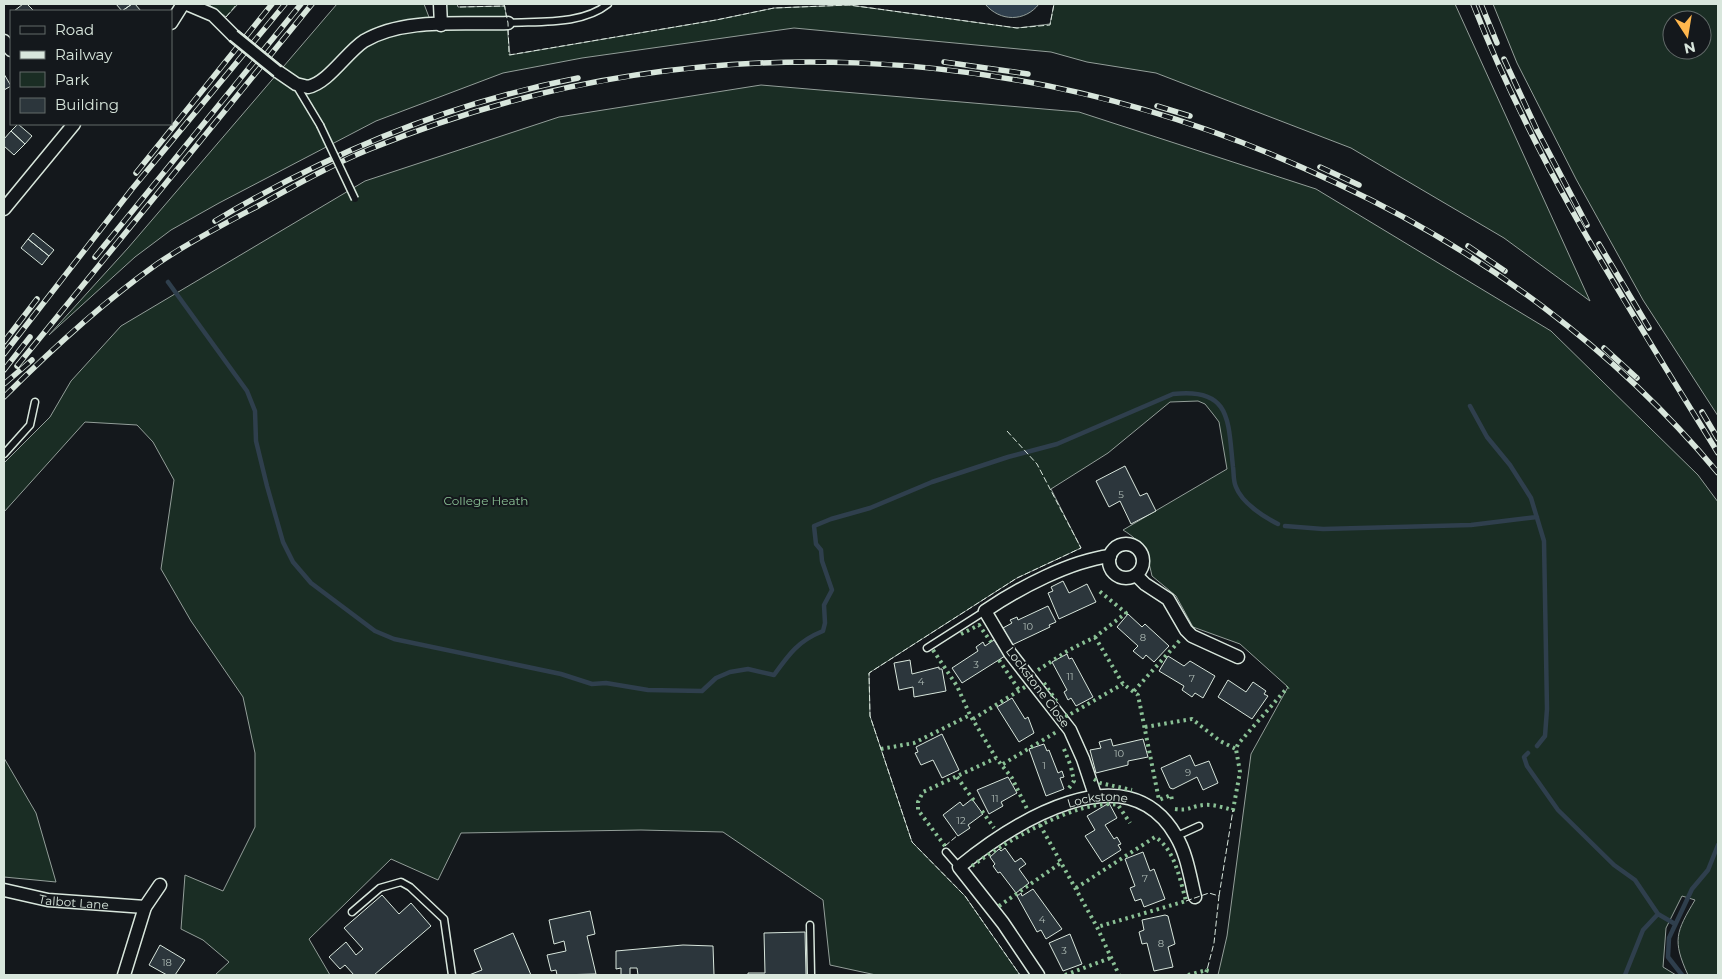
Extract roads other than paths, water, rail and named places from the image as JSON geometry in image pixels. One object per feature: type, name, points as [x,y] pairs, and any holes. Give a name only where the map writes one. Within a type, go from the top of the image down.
[{"type":"street","points":[[172,22],[190,4],[213,15],[234,36],[277,71],[296,84],[308,87],[318,83],[354,48],[384,32],[441,25],[508,23]]},
{"type":"street","points":[[440,4],[441,25]]},
{"type":"street","points":[[4,209],[67,126]]},
{"type":"street","points":[[1129,544],[1142,554],[1143,566],[1136,575],[1126,578],[1116,575],[1110,566],[1110,556],[1113,550],[1129,544]]},
{"type":"street","points":[[985,611],[1002,600],[1074,564],[1110,556]]},
{"type":"street","points":[[1136,575],[1145,584],[1168,599],[1186,630],[1192,636],[1238,657]]},
{"type":"street","name":"Lockstone Close","points":[[985,611],[1010,653],[1070,730],[1083,759],[1094,796]]},
{"type":"street","name":"Lockstone","points":[[959,867],[1007,832],[1042,814],[1094,796],[1113,794],[1144,805],[1158,814],[1177,836],[1186,859],[1196,897]]},
{"type":"street","points":[[959,867],[1003,922],[1038,975]]},
{"type":"street","points":[[124,975],[145,907],[160,885]]},
{"type":"street","name":"Talbot Lane","points":[[4,890],[48,900],[145,907]]},
{"type":"lane","points":[[508,23],[574,18],[590,14],[608,4]]},
{"type":"lane","points":[[296,84],[320,125],[355,198]]},
{"type":"lane","points":[[4,454],[30,425],[35,402]]},
{"type":"lane","points":[[926,648],[985,611]]},
{"type":"lane","points":[[1177,836],[1199,826]]},
{"type":"lane","points":[[946,852],[959,867]]},
{"type":"lane","points":[[352,912],[380,888],[401,882],[410,887],[444,919],[452,975]]},
{"type":"lane","points":[[810,925],[811,975]]},
{"type":"water","points":[[985,4],[1039,4],[1027,14],[1012,18],[998,14]]},
{"type":"waterway","points":[[168,282],[247,391],[255,411],[256,441],[283,542],[293,562],[311,583],[375,631],[394,639],[561,674],[592,684],[606,683],[648,690],[702,691],[716,678],[730,672],[748,669],[774,675],[800,644],[823,631],[825,623],[824,605],[832,590],[822,561],[821,550],[816,544],[814,526],[870,508],[932,482],[1008,457],[1057,444],[1173,394],[1192,393],[1207,396],[1217,402],[1227,422],[1236,487],[1243,499],[1254,509],[1278,524]]},
{"type":"waterway","points":[[1470,406],[1487,437],[1510,465],[1531,498],[1544,541],[1547,709],[1545,736],[1537,746]]},
{"type":"waterway","points":[[1285,526],[1323,529],[1471,525],[1537,517]]},
{"type":"waterway","points":[[1528,753],[1524,757],[1527,766],[1558,810],[1614,865],[1635,880],[1658,914],[1675,924]]},
{"type":"waterway","points":[[1682,975],[1668,957],[1669,938],[1692,889],[1708,870],[1718,845]]},
{"type":"waterway","points":[[1625,975],[1643,930],[1658,914]]},
{"type":"railway","points":[[136,173],[272,4]]},
{"type":"railway","points":[[4,354],[132,189],[285,4]]},
{"type":"railway","points":[[95,257],[301,4]]},
{"type":"railway","points":[[17,366],[312,4]]},
{"type":"railway","points":[[1473,4],[1525,122],[1585,234],[1718,453]]},
{"type":"railway","points":[[1481,4],[1497,43]]},
{"type":"railway","points":[[1504,59],[1537,130],[1587,225]]},
{"type":"railway","points":[[944,62],[1028,74]]},
{"type":"railway","points":[[4,397],[78,328],[116,295],[157,264],[207,233],[299,183],[370,149],[489,107],[611,79],[733,65],[856,63],[979,74],[1100,98],[1220,134],[1336,183],[1390,210],[1443,240],[1494,272],[1543,307],[1635,385],[1678,428],[1718,473]]},
{"type":"railway","points":[[215,221],[301,174],[390,134],[483,101],[578,78]]},
{"type":"railway","points":[[1157,106],[1190,116]]},
{"type":"railway","points":[[1320,167],[1359,185]]},
{"type":"railway","points":[[1599,244],[1649,328]]},
{"type":"railway","points":[[1468,246],[1505,271]]},
{"type":"railway","points":[[4,342],[37,299]]},
{"type":"railway","points":[[4,370],[30,337]]},
{"type":"railway","points":[[1604,348],[1637,378]]},
{"type":"railway","points":[[4,384],[32,360]]},
{"type":"railway","points":[[1702,412],[1718,439]]},
{"type":"park label","name":"College Heath","points":[[486,500]]}]
